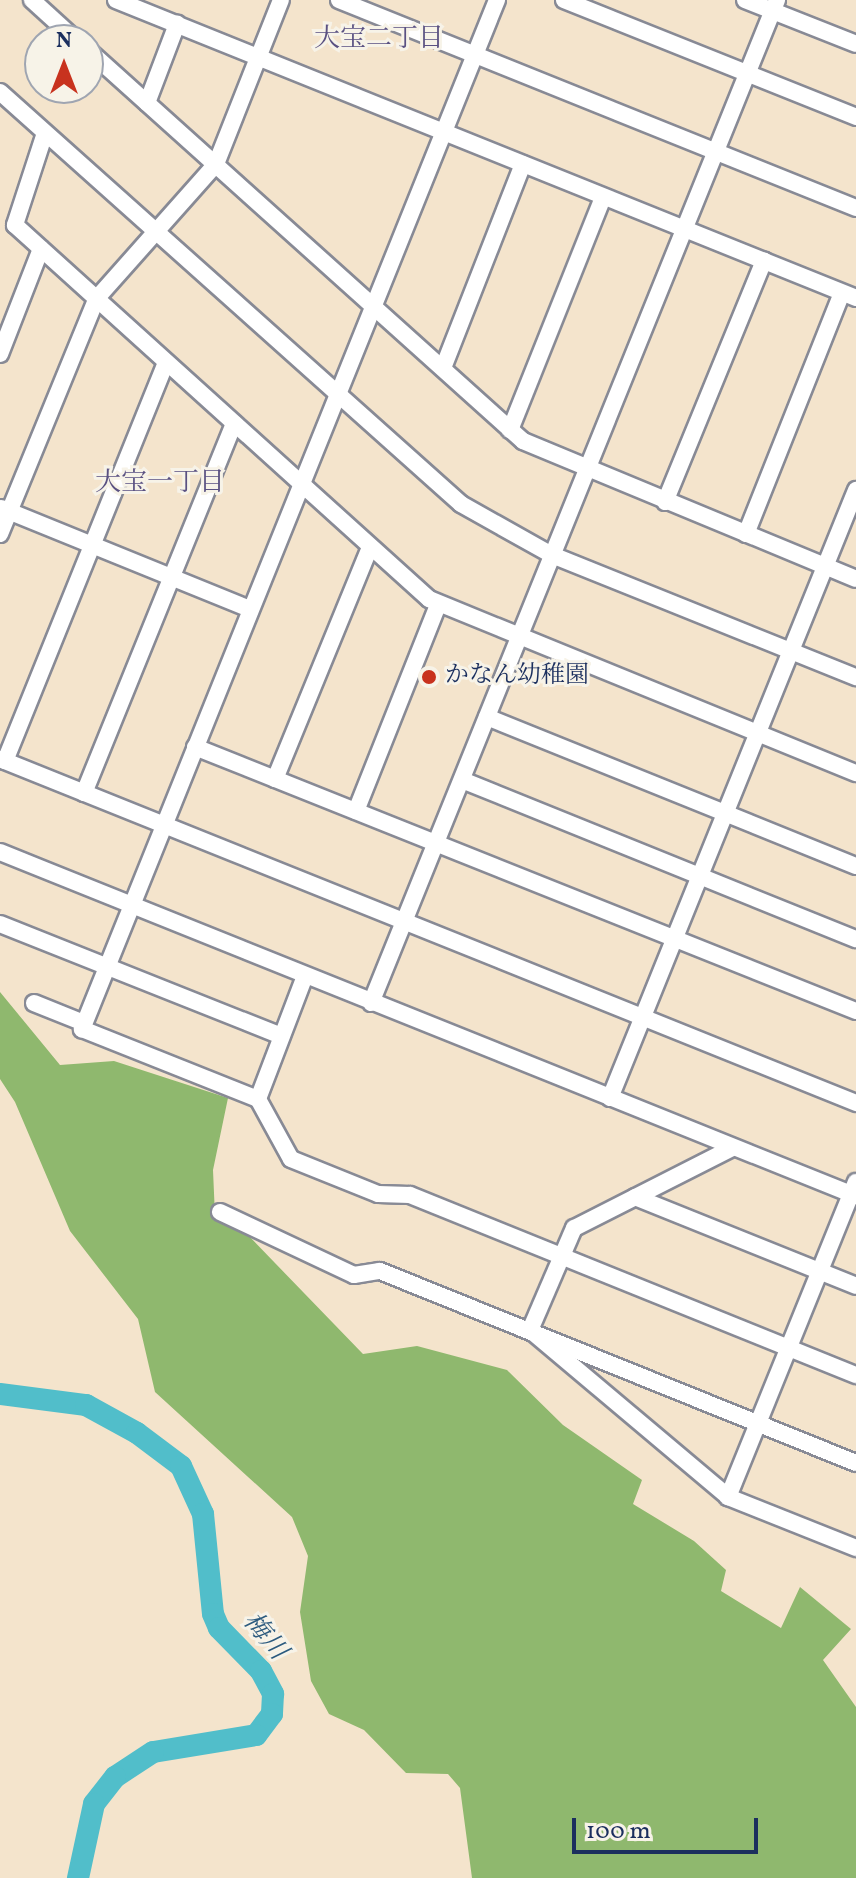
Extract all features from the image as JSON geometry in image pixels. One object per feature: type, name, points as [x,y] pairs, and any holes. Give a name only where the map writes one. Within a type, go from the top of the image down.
[{"type":"street","points":[[32,0],[58,24]]},
{"type":"street","points":[[116,0],[849,296],[746,534]]},
{"type":"street","points":[[0,534],[5,509],[97,298],[216,164],[281,0]]},
{"type":"street","points":[[339,0],[856,208]]},
{"type":"street","points":[[497,0],[82,1029],[258,1099],[291,1159],[378,1194],[410,1195],[856,1375]]},
{"type":"street","points":[[564,0],[856,117]]},
{"type":"street","points":[[745,0],[774,5],[856,44]]},
{"type":"street","points":[[371,1003],[774,5]]},
{"type":"street","points":[[147,103],[177,24]]},
{"type":"street","points":[[104,64],[510,430],[538,450],[856,579]]},
{"type":"street","points":[[0,92],[461,504],[552,555],[856,677]]},
{"type":"street","points":[[45,133],[15,225],[438,605],[856,773]]},
{"type":"street","points":[[443,368],[523,164]]},
{"type":"street","points":[[510,430],[603,197]]},
{"type":"street","points":[[0,354],[4,330],[41,249]]},
{"type":"street","points":[[665,502],[764,261]]},
{"type":"street","points":[[166,363],[3,760],[856,1103]]},
{"type":"street","points":[[84,793],[234,423]]},
{"type":"street","points":[[610,1098],[856,490]]},
{"type":"street","points":[[5,509],[250,609]]},
{"type":"street","points":[[275,779],[370,547]]},
{"type":"street","points":[[356,811],[438,605]]},
{"type":"street","points":[[487,717],[856,866]]},
{"type":"street","points":[[195,747],[856,1011]]},
{"type":"street","points":[[462,780],[856,939]]},
{"type":"street","points":[[0,852],[732,1148],[854,1191],[728,1497]]},
{"type":"street","points":[[0,924],[282,1036]]},
{"type":"street","points":[[258,1099],[305,976]]},
{"type":"street","points":[[34,1003],[84,1023]]},
{"type":"street","points":[[530,1330],[574,1228],[732,1148]]},
{"type":"street","points":[[635,1197],[856,1286]]},
{"type":"street","points":[[220,1212],[354,1275],[380,1271],[856,1463]]},
{"type":"street","points":[[530,1330],[728,1497],[856,1548]]},
{"type":"green space","points":[[0,992],[60,1065],[114,1061],[228,1098],[213,1170],[215,1216],[245,1232],[363,1354],[417,1346],[507,1370],[563,1425],[642,1480],[633,1504],[694,1541],[726,1570],[721,1591],[781,1628],[800,1587],[851,1629],[823,1660],[856,1707],[856,1878],[472,1878],[460,1788],[448,1774],[406,1773],[364,1730],[329,1714],[311,1681],[300,1612],[308,1556],[292,1517],[155,1392],[138,1319],[70,1231],[15,1102],[0,1079]]},
{"type":"waterway","name":"梅川","points":[[0,1394],[86,1405],[137,1433],[181,1466],[203,1514],[213,1614],[219,1628],[261,1671],[273,1694],[272,1714],[256,1735],[153,1752],[115,1777],[94,1804],[78,1878]]},
{"type":"place","name":"かなん幼稚園","points":[[429,677]]},
{"type":"district","name":"大宝二丁目","points":[[379,40]]},
{"type":"district","name":"大宝一丁目","points":[[160,484]]}]
